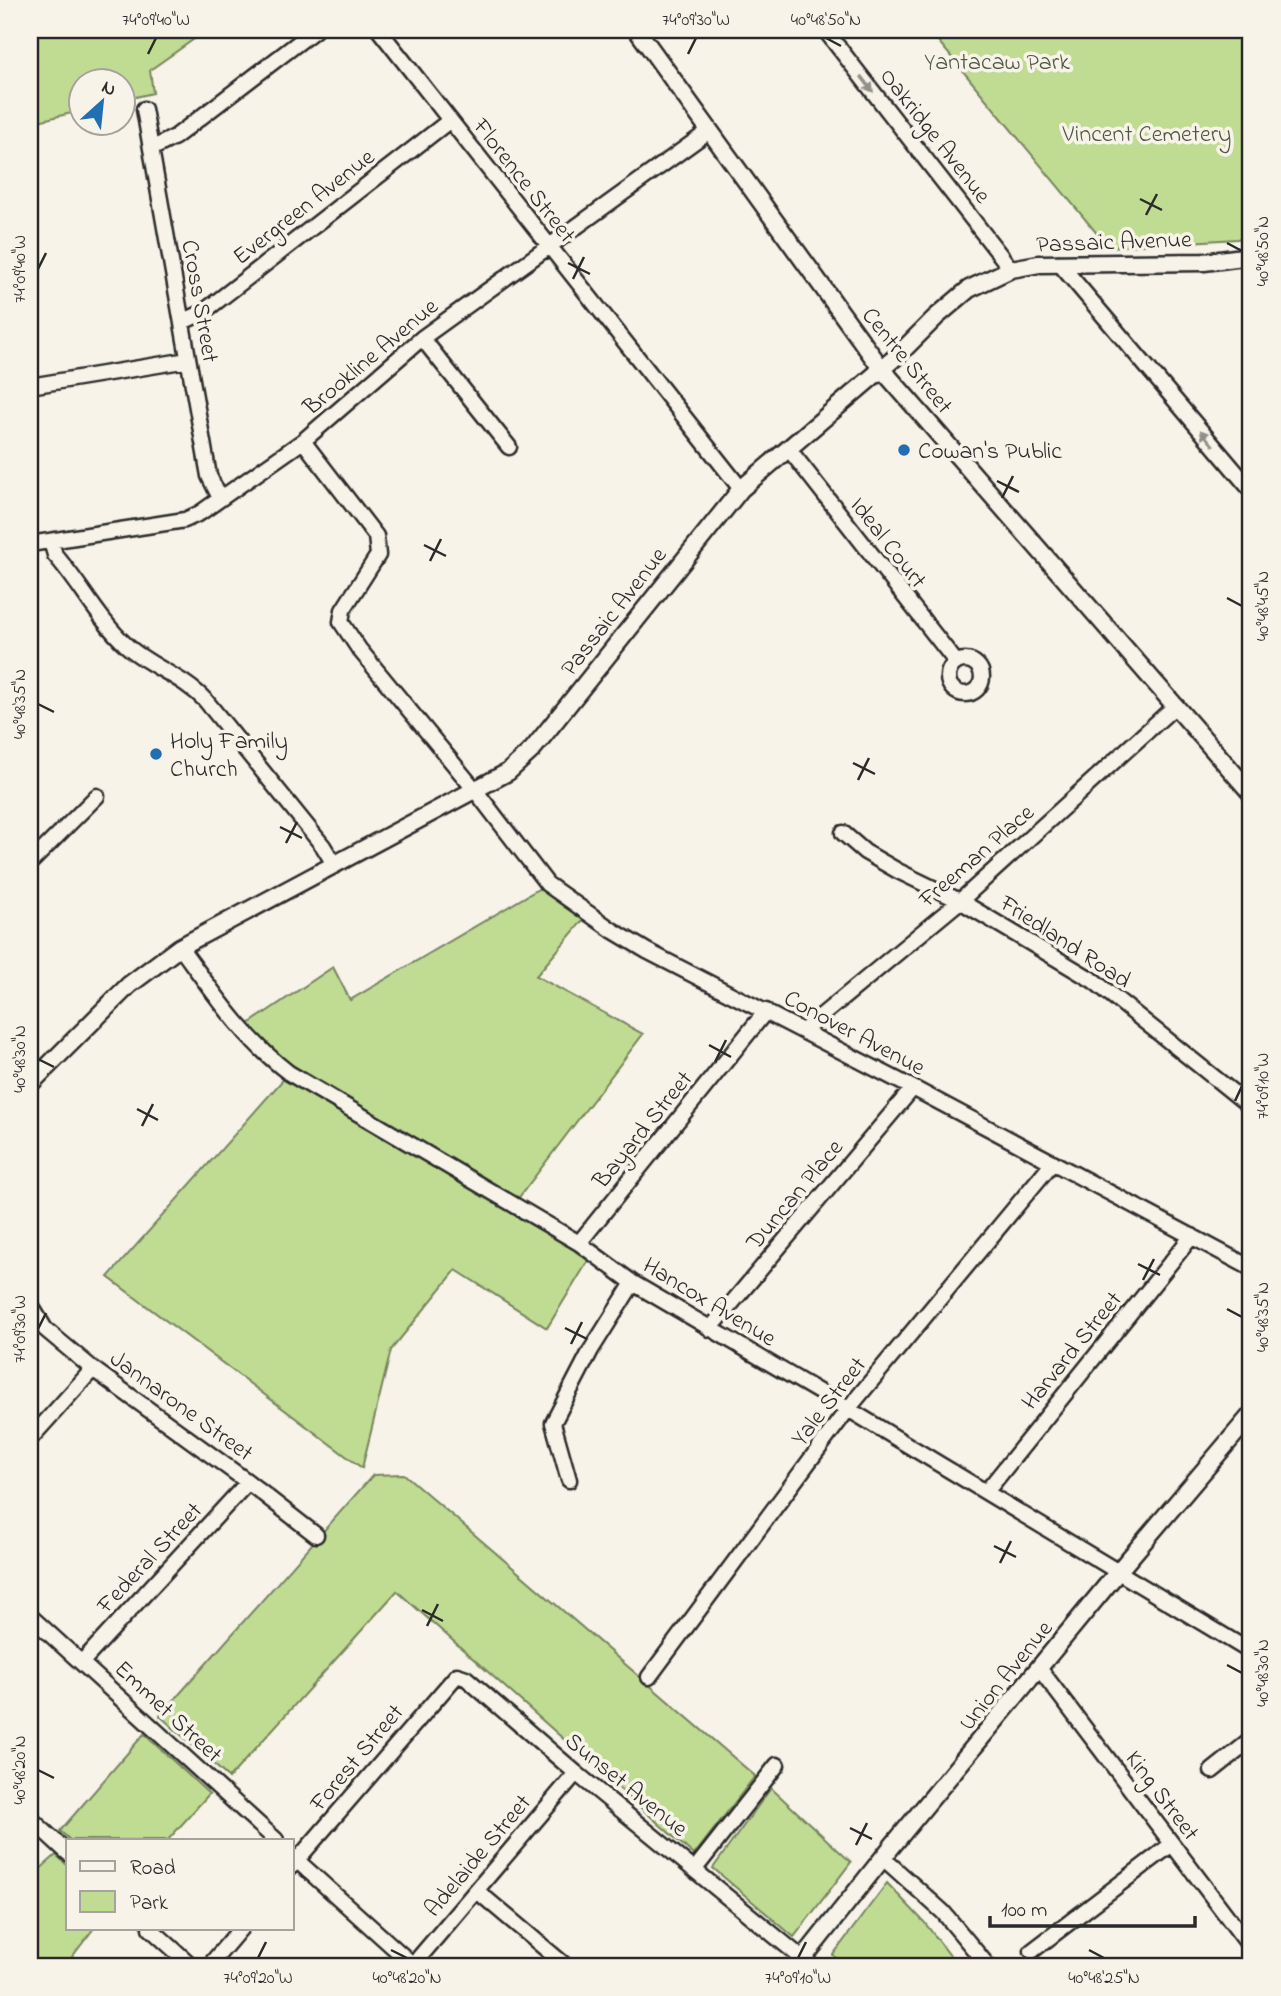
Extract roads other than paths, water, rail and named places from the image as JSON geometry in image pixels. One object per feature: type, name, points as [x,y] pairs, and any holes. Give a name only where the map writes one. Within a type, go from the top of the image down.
[{"type":"street","points":[[151,149],[175,137],[315,30]]},
{"type":"street","name":"Florence Street","points":[[379,30],[741,489]]},
{"type":"street","name":"Centre Street","points":[[637,30],[881,368],[1251,793]]},
{"type":"street","name":"Oakridge Avenue","points":[[825,30],[1011,269]]},
{"type":"street","name":"Cross Street","points":[[144,109],[209,476],[220,498]]},
{"type":"street","name":"Evergreen Avenue","points":[[182,322],[202,313],[449,121]]},
{"type":"street","name":"Brookline Avenue","points":[[30,544],[185,520],[200,513],[303,441],[422,338],[709,131]]},
{"type":"street","name":"Passaic Avenue","points":[[30,1084],[129,985],[180,947],[508,772],[531,750],[741,489],[969,289],[1011,269],[1039,264],[1204,262],[1251,256]]},
{"type":"street","points":[[1059,264],[1251,490]]},
{"type":"street","points":[[422,338],[509,447]]},
{"type":"street","points":[[30,386],[188,360]]},
{"type":"street","name":"Conover Avenue","points":[[303,441],[376,536],[378,555],[343,610],[341,622],[359,649],[475,790],[547,884],[647,951],[766,1011],[1251,1268]]},
{"type":"street","name":"Ideal Court","points":[[788,448],[956,662]]},
{"type":"street","points":[[51,541],[55,555],[118,636],[134,652],[178,677],[197,692],[323,846],[334,864]]},
{"type":"street","name":"Freeman Place","points":[[803,1031],[960,901],[1174,707]]},
{"type":"street","points":[[30,863],[97,796]]},
{"type":"street","name":"Friedland Road","points":[[842,833],[865,852],[960,901],[1094,981],[1251,1107]]},
{"type":"street","name":"Hancox Avenue","points":[[180,947],[241,1029],[266,1055],[289,1073],[579,1243],[634,1283],[1251,1652]]},
{"type":"street","name":"Bayard Street","points":[[579,1243],[766,1011]]},
{"type":"street","name":"Duncan Place","points":[[710,1329],[912,1088]]},
{"type":"street","name":"Yale Street","points":[[649,1677],[848,1409],[1053,1162]]},
{"type":"street","name":"Harvard Street","points":[[986,1492],[1192,1236]]},
{"type":"street","points":[[569,1480],[553,1423],[591,1350],[634,1283]]},
{"type":"street","name":"Jannarone Street","points":[[30,1304],[45,1329],[93,1368],[316,1535]]},
{"type":"street","points":[[30,1439],[93,1368]]},
{"type":"street","name":"Union Avenue","points":[[800,1963],[1117,1573],[1251,1415]]},
{"type":"street","name":"Federal Street","points":[[82,1662],[248,1482]]},
{"type":"street","name":"Emmet Street","points":[[30,1616],[275,1839]]},
{"type":"street","name":"King Street","points":[[1039,1668],[1251,1948]]},
{"type":"street","name":"Sunset Avenue","points":[[426,1709],[457,1675],[466,1678],[576,1773],[695,1869],[800,1963]]},
{"type":"street","name":"Forest Street","points":[[294,1861],[426,1709]]},
{"type":"street","points":[[1212,1771],[1251,1740]]},
{"type":"street","points":[[695,1869],[777,1765]]},
{"type":"street","name":"Adelaide Street","points":[[413,1966],[576,1773]]},
{"type":"street","points":[[30,1818],[66,1851]]},
{"type":"street","points":[[1032,1951],[1172,1844]]},
{"type":"street","points":[[883,1858],[943,1912],[988,1966]]},
{"type":"street","points":[[294,1861],[413,1966]]},
{"type":"street","points":[[477,1891],[566,1966]]},
{"type":"street","points":[[152,1930],[192,1966]]},
{"type":"street","points":[[209,1966],[239,1930]]},
{"type":"place","name":"Cowan's Public","points":[[904,450]]},
{"type":"place","name":"Holy Family Church","points":[[156,754]]},
{"type":"park label","name":"Yantacaw Park","points":[[997,61]]},
{"type":"park label","name":"Vincent Cemetery","points":[[1147,133]]}]
